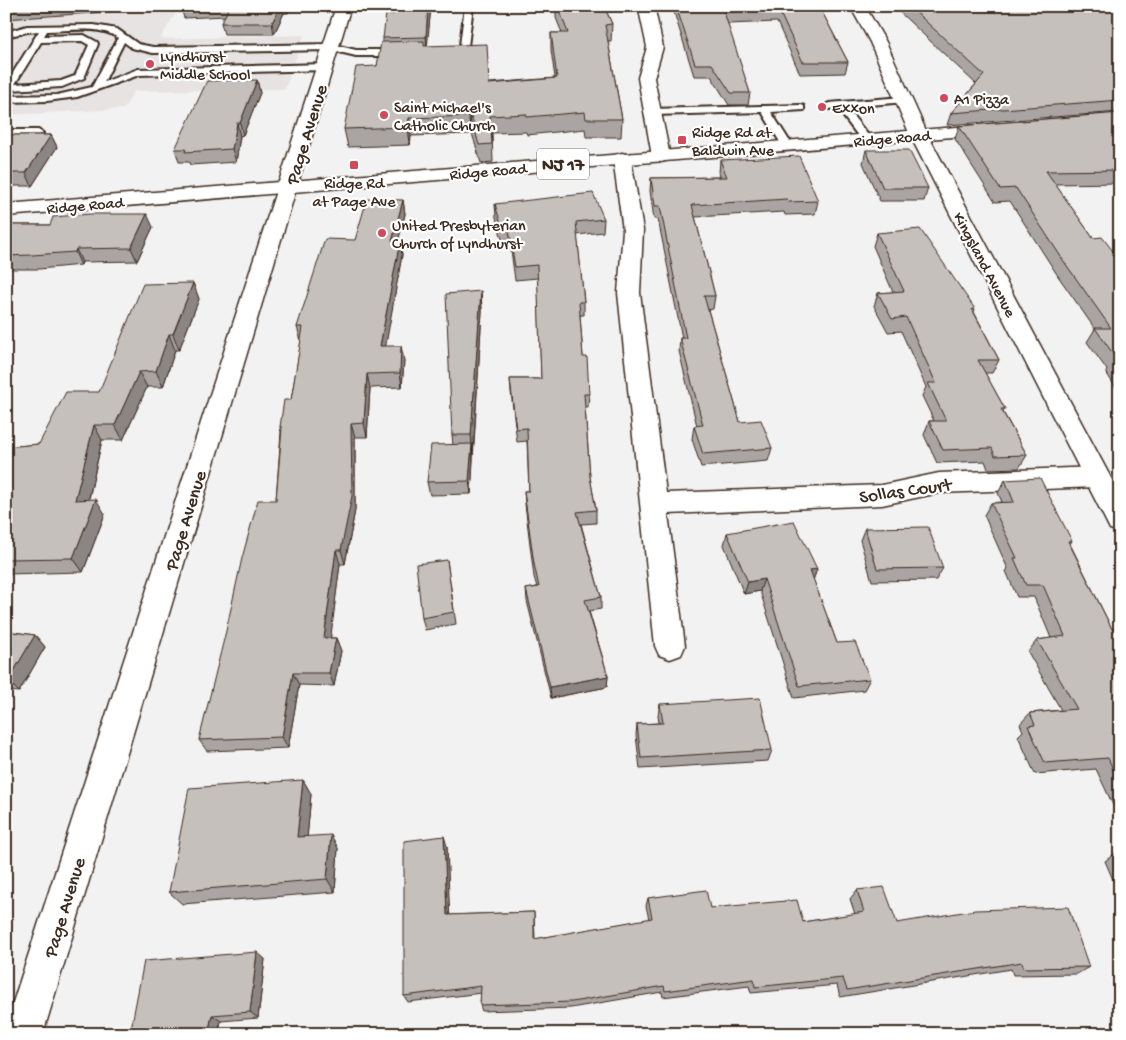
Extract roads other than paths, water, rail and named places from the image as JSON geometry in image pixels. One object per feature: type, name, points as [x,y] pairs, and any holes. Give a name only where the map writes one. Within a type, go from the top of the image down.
[{"type":"street","name":"Page Avenue","points":[[23,1034],[344,6]]},
{"type":"street","name":"Kingsland Avenue","points":[[856,6],[878,42],[919,135],[1120,520]]},
{"type":"street","points":[[647,10],[655,47],[646,78],[661,156]]},
{"type":"street","name":"Ridge Road","points":[[6,210],[1014,127]]},
{"type":"street","points":[[622,159],[633,230],[629,293],[670,646]]},
{"type":"street","name":"Sollas Court","points":[[654,504],[882,495],[939,483],[1097,477]]},
{"type":"lane","points":[[442,52],[460,50],[464,46],[469,6]]},
{"type":"lane","points":[[39,39],[84,38],[94,44],[79,78],[62,84],[9,87],[39,39],[46,28]]},
{"type":"lane","points":[[6,36],[27,29],[94,28],[114,31],[135,46],[152,50],[329,57]]},
{"type":"lane","points":[[96,88],[123,36]]},
{"type":"lane","points":[[6,99],[73,95],[138,72],[329,57],[356,53],[406,53]]},
{"type":"lane","points":[[829,106],[903,100]]},
{"type":"lane","points":[[840,106],[866,139]]},
{"type":"lane","points":[[652,112],[801,108]]},
{"type":"lane","points":[[766,109],[788,146]]},
{"type":"lane","points":[[6,133],[38,133]]},
{"type":"place","name":"Lyndhurst Middle School","points":[[150,64]]},
{"type":"place","name":"A1 Pizza","points":[[944,98]]},
{"type":"place","name":"Exxon","points":[[822,107]]},
{"type":"place","name":"Saint Michael's Catholic Church","points":[[384,115]]},
{"type":"place","name":"Ridge Rd at Baldwin Ave","points":[[682,140]]},
{"type":"place","name":"Ridge Rd at Page Ave","points":[[354,165]]},
{"type":"place","name":"United Presbyterian Church of Lyndhurst","points":[[382,233]]}]
